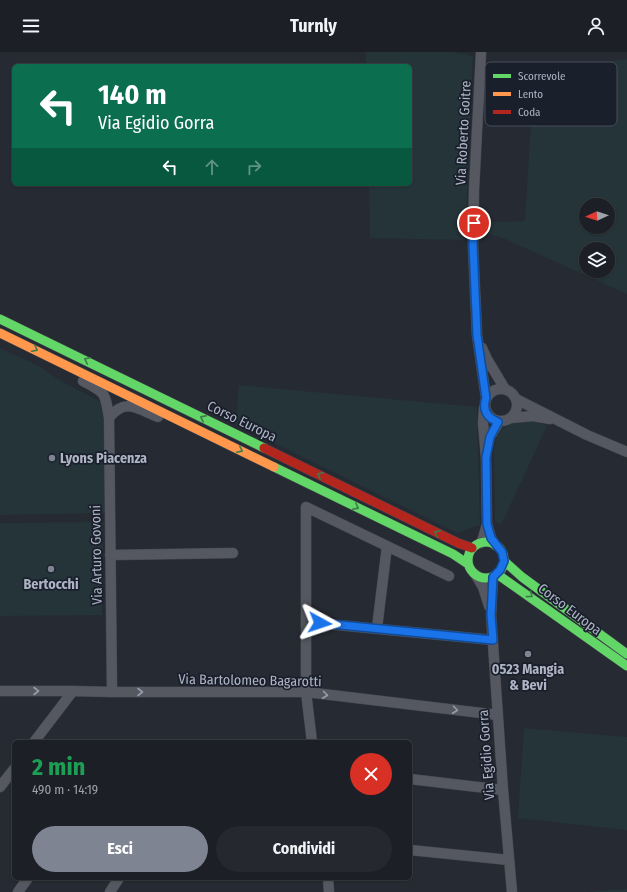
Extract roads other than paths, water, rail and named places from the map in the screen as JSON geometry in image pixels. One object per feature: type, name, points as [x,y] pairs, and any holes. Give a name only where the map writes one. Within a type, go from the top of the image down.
[{"type":"main road","name":"Corso Europa","points":[[0,318],[458,543],[477,545],[488,542],[495,545],[502,552],[504,561],[522,577],[627,654]]},
{"type":"main road","name":"Corso Europa","points":[[0,332],[453,554],[468,564],[469,568],[475,574],[483,578],[495,575],[516,585],[608,654],[627,666]]},
{"type":"main road","points":[[468,564],[469,553],[477,545]]},
{"type":"main road","points":[[495,575],[503,566],[504,561]]},
{"type":"street","name":"Via Roberto Goitre","points":[[481,52],[474,190],[473,246],[477,335],[485,403],[483,423],[486,458],[487,524],[491,538],[495,545]]},
{"type":"street","name":"Via Roberto Goitre","points":[[477,335],[487,359],[506,389]]},
{"type":"street","name":"Via Arturo Govoni","points":[[65,364],[71,375],[102,391],[106,401],[109,418],[112,692]]},
{"type":"street","points":[[560,421],[533,416],[511,418],[498,422],[489,417],[485,403],[492,391],[506,389],[516,398],[560,421],[627,452]]},
{"type":"street","points":[[511,418],[517,409],[516,398]]},
{"type":"street","points":[[109,418],[116,409],[123,406],[129,406],[170,423],[187,424]]},
{"type":"street","name":"Via Roberto Goitre","points":[[486,458],[490,437],[498,422]]},
{"type":"street","points":[[312,740],[306,692],[306,507],[449,576]]},
{"type":"street","name":"Via Roberto Goitre","points":[[477,545],[487,524]]},
{"type":"street","points":[[377,628],[387,546]]},
{"type":"street","points":[[110,555],[233,553]]},
{"type":"street","name":"Via Egidio Gorra","points":[[475,574],[485,594],[491,615]]},
{"type":"street","name":"Via Egidio Gorra","points":[[495,575],[491,615],[503,790],[512,892]]},
{"type":"street","points":[[306,622],[493,640]]},
{"type":"street","points":[[0,691],[73,691]]},
{"type":"street","points":[[36,740],[73,691]]},
{"type":"street","name":"Via Bartolomeo Bagarotti","points":[[73,691],[306,692],[498,714]]},
{"type":"street","points":[[0,787],[12,772]]},
{"type":"street","points":[[412,780],[503,790]]},
{"type":"street","points":[[412,850],[509,860]]},
{"type":"street","points":[[18,892],[27,880]]},
{"type":"street","points":[[110,892],[118,880]]},
{"type":"street","points":[[328,880],[329,892]]},
{"type":"place","name":"Lyons Piacenza","points":[[52,458]]},
{"type":"place","name":"Bertocchi","points":[[51,569]]},
{"type":"place","name":"0523 Mangia & Bevi","points":[[528,654]]}]
